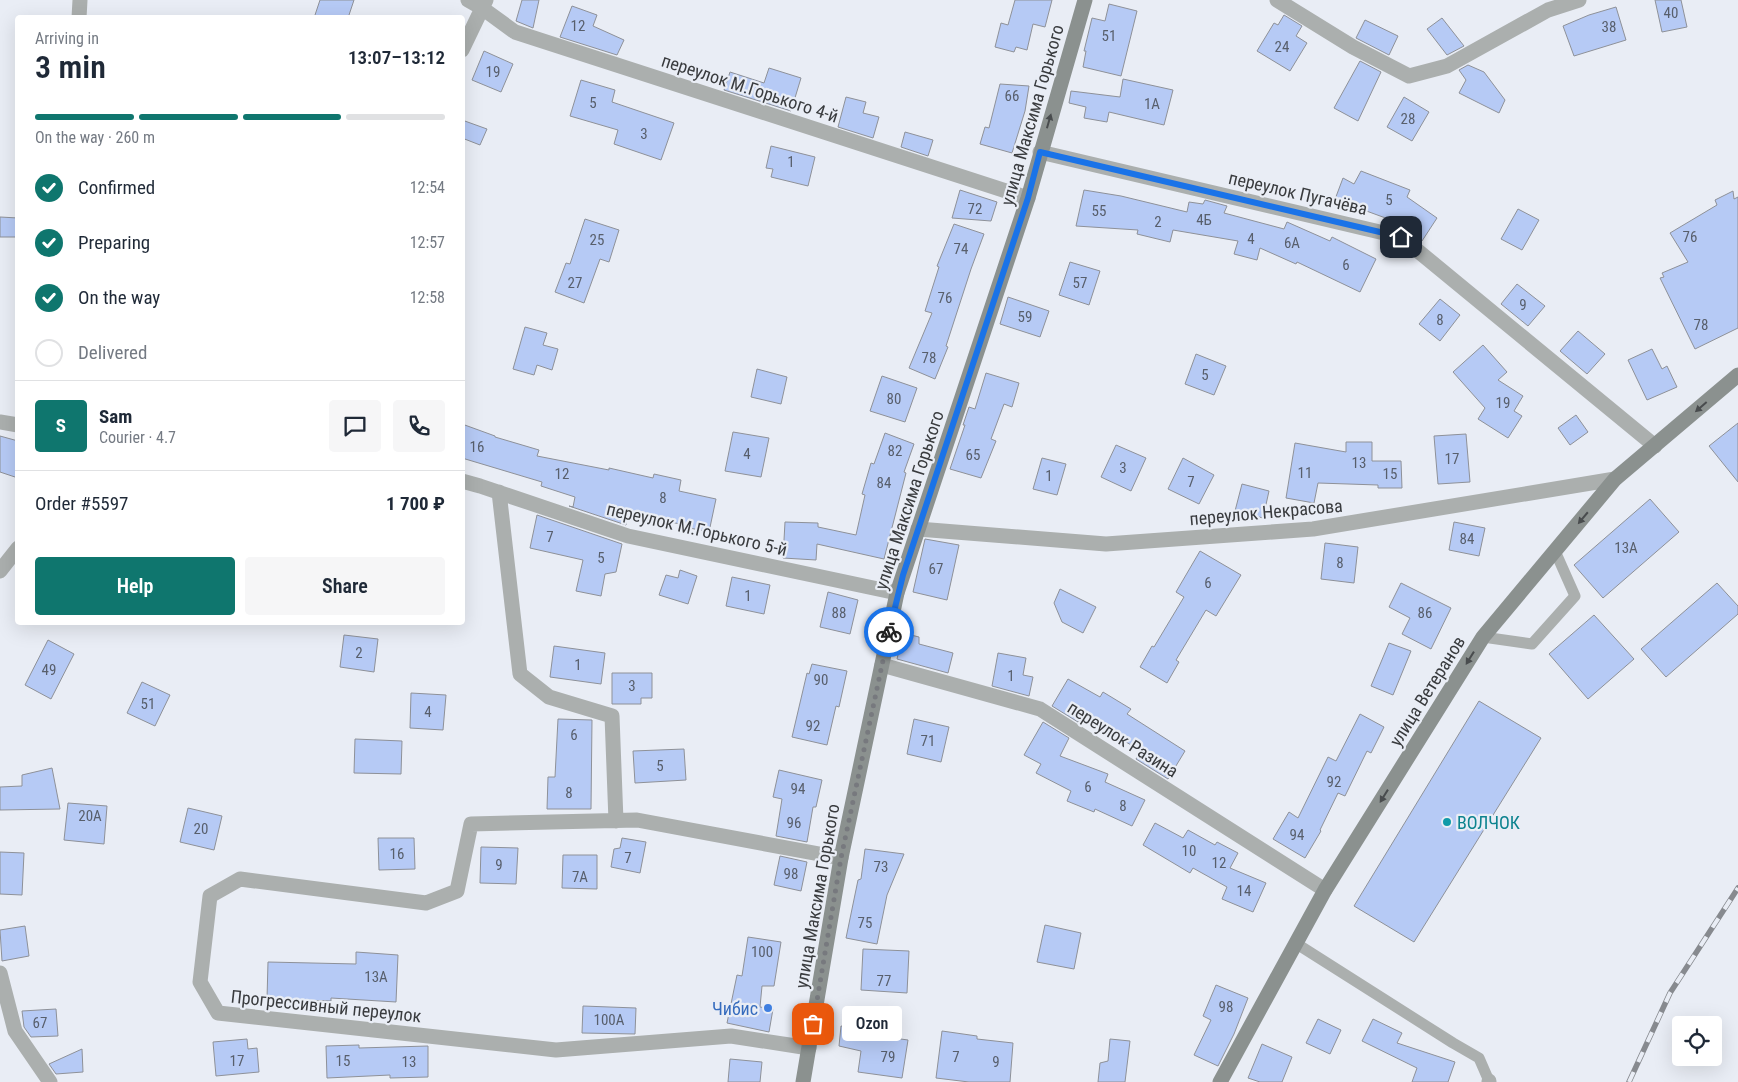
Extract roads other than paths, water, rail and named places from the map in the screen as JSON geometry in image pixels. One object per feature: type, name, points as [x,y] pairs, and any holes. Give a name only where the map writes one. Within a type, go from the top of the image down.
[{"type":"street","points":[[79,15],[80,0]]},
{"type":"street","name":"переулок М.Горького 4-й","points":[[468,0],[484,4],[515,32],[1028,198]]},
{"type":"street","name":"улица Максима Горького","points":[[803,1082],[841,858],[898,593],[1028,198],[1085,0]]},
{"type":"street","points":[[1277,0],[1353,47],[1409,76],[1447,66],[1548,10],[1580,0]]},
{"type":"street","points":[[465,44],[484,4]]},
{"type":"street","name":"переулок Пугачёва","points":[[1040,152],[1401,237],[1655,446]]},
{"type":"street","name":"улица Ветеранов","points":[[1220,1082],[1325,890],[1483,637],[1615,479],[1738,375]]},
{"type":"street","points":[[0,422],[15,424]]},
{"type":"street","name":"переулок Некрасова","points":[[918,529],[1106,544],[1313,529],[1615,479]]},
{"type":"street","name":"переулок М.Горького 5-й","points":[[465,482],[628,536],[898,593]]},
{"type":"street","points":[[499,492],[520,674],[549,697],[612,716],[616,821]]},
{"type":"street","points":[[0,572],[15,552]]},
{"type":"street","name":"переулок Разина","points":[[882,665],[1040,708],[1325,890]]},
{"type":"street","name":"Прогрессивный переулок","points":[[809,1048],[731,1036],[556,1050],[218,1014],[200,982],[210,896],[240,879],[426,904],[457,891],[471,824],[637,820],[841,858]]},
{"type":"street","points":[[0,973],[15,1031],[50,1082]]},
{"type":"lane","points":[[1483,637],[1532,644],[1575,596],[1555,551]]},
{"type":"lane","points":[[1297,944],[1453,1043],[1480,1058],[1489,1082]]},
{"type":"railway","points":[[1629,1082],[1670,993],[1738,888]]},
{"type":"place","name":"ВОЛЧОК","points":[[1447,822]]},
{"type":"place","name":"Чибис","points":[[768,1008]]},
{"type":"place","name":"Ozon","points":[[813,1024]]}]
